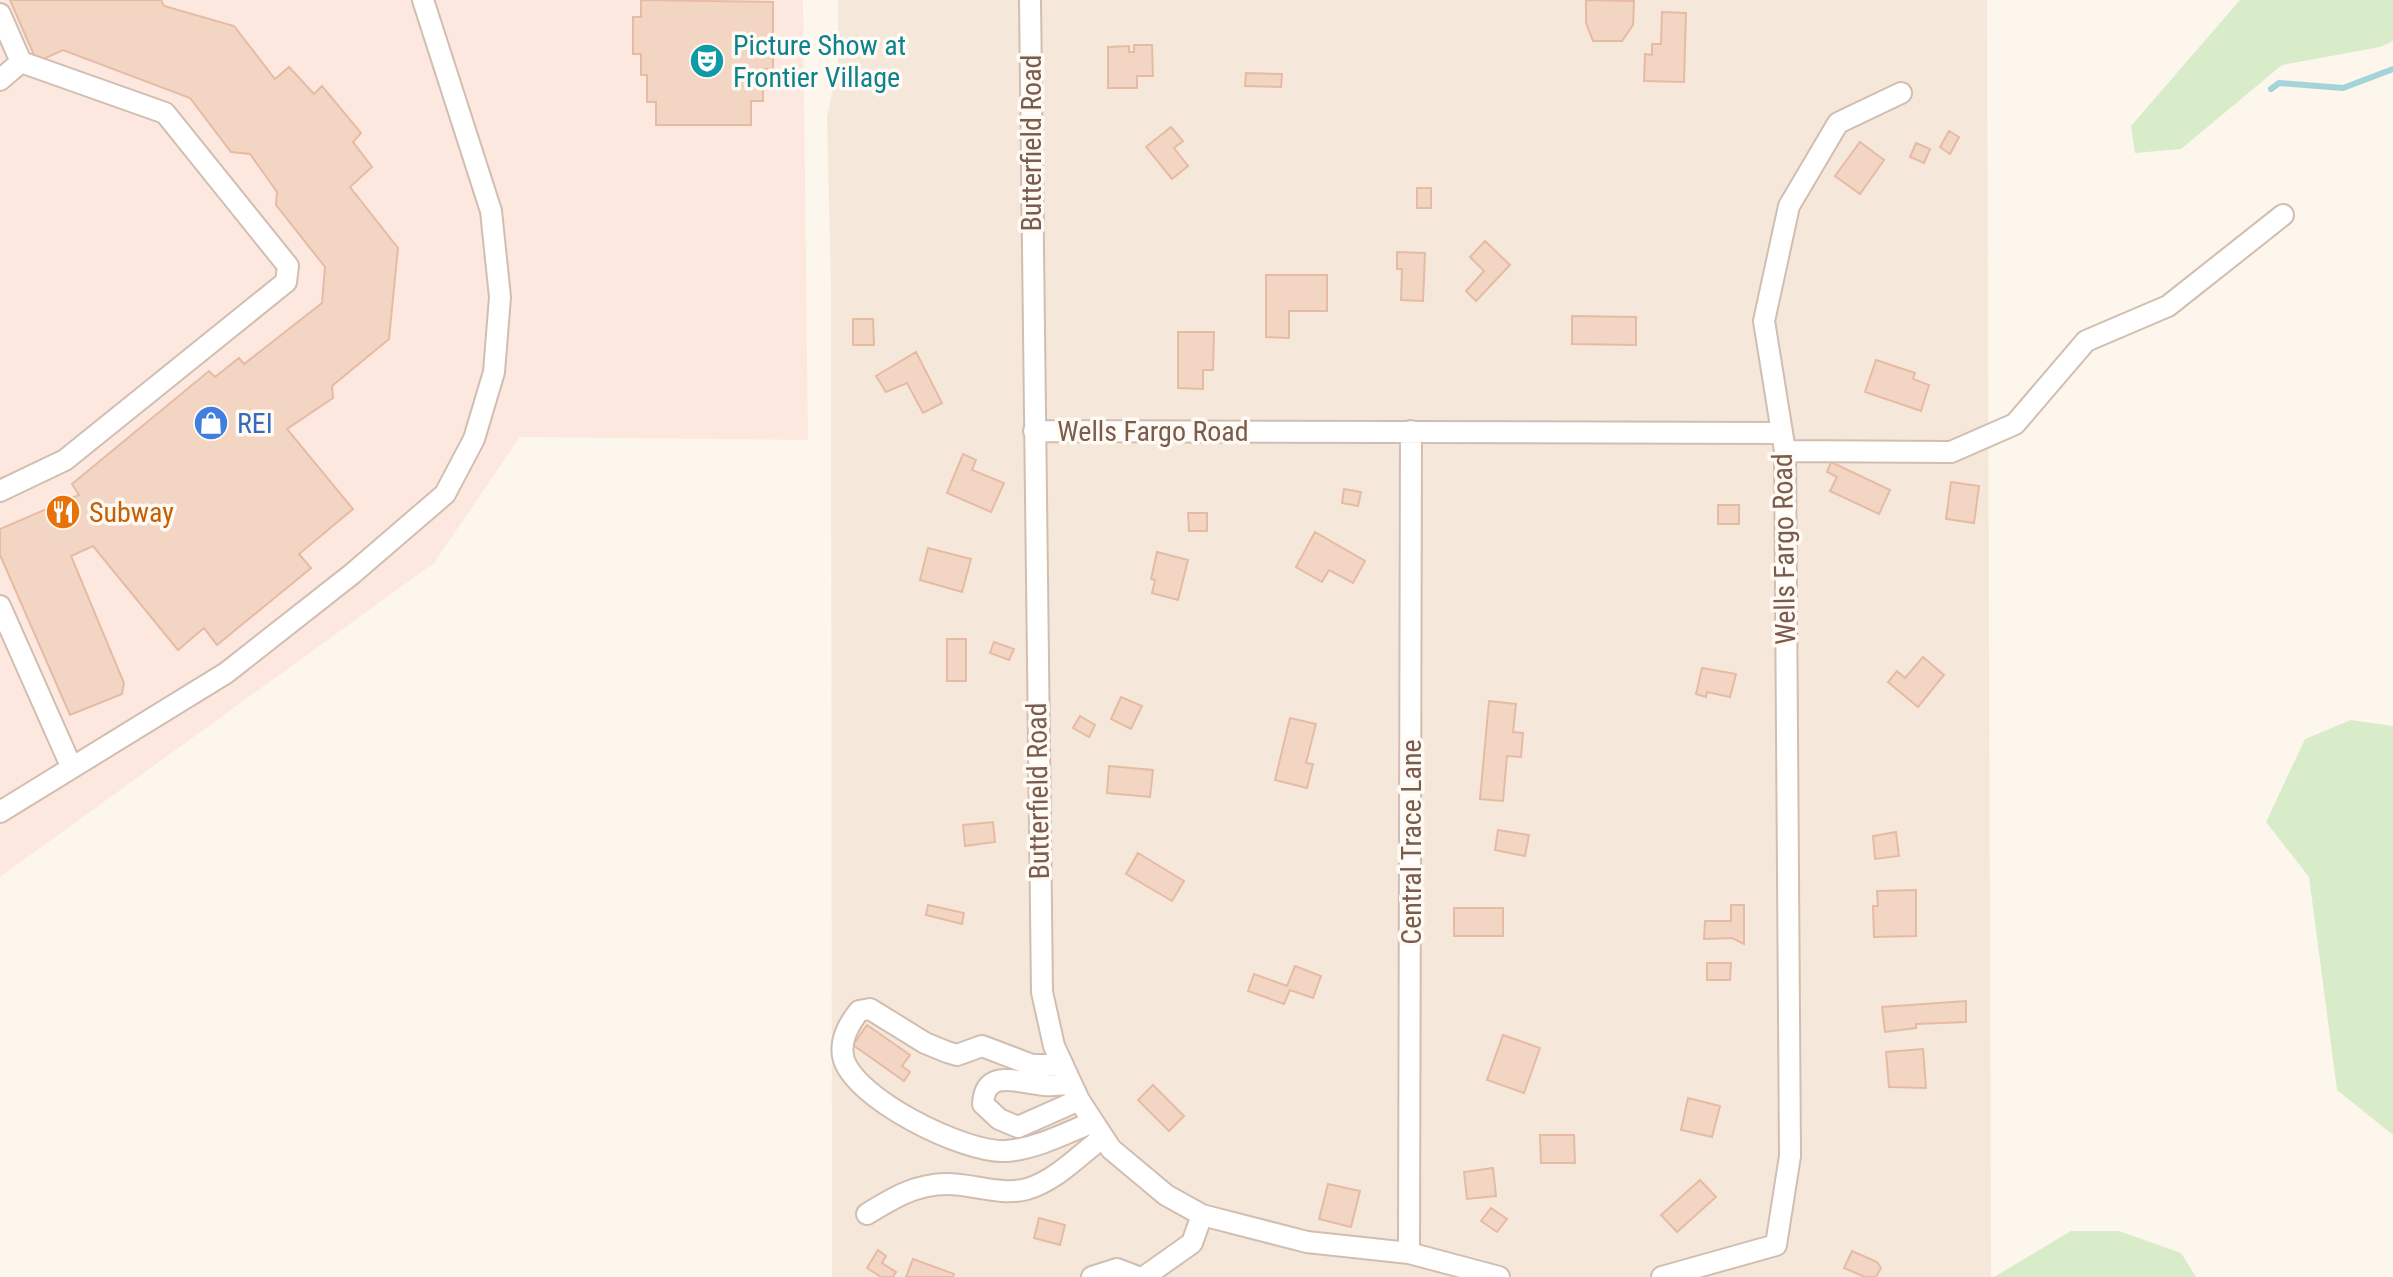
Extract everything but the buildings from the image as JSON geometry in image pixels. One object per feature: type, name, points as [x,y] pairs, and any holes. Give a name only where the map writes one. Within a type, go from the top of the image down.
[{"type":"street","points":[[0,812],[226,673],[352,574],[445,494],[474,439],[494,372],[500,297],[491,211],[423,0]]},
{"type":"street","name":"Butterfield Road","points":[[1030,0],[1042,992],[1054,1046],[1071,1083],[1111,1149],[1166,1195],[1202,1215],[1307,1242],[1409,1253],[1499,1277]]},
{"type":"street","points":[[0,14],[21,62],[165,113],[288,266],[286,282],[65,460],[0,491]]},
{"type":"street","points":[[0,80],[21,62]]},
{"type":"street","points":[[1901,93],[1838,123],[1789,206],[1764,321],[1783,442],[1951,452],[2015,424],[2086,341],[2168,306],[2283,215]]},
{"type":"street","name":"Wells Fargo Road","points":[[1034,431],[1411,431],[1783,442],[1790,1156],[1776,1245],[1662,1277]]},
{"type":"street","name":"Central Trace Lane","points":[[1409,1253],[1411,431]]},
{"type":"street","points":[[0,606],[71,766]]},
{"type":"street","points":[[1071,1083],[982,1046],[957,1055],[947,1052],[925,1043],[870,1009],[859,1011],[842,1042],[843,1058],[852,1076],[915,1124],[957,1139],[1003,1151],[1098,1129]]},
{"type":"street","points":[[867,1214],[897,1196],[922,1186],[948,1184],[1007,1192],[1029,1188],[1065,1167],[1098,1129]]},
{"type":"street","points":[[1092,1277],[1117,1269],[1141,1277],[1192,1243],[1202,1215]]},
{"type":"shaded area","points":[[0,0],[803,0],[808,440],[520,437],[434,563],[0,877]]},
{"type":"shaded area","points":[[838,0],[1987,0],[1991,1277],[832,1277],[831,287],[827,117],[838,65]]},
{"type":"green space","points":[[2240,0],[2393,0],[2393,41],[2380,47],[2282,65],[2181,149],[2135,153],[2131,126]]},
{"type":"green space","points":[[2351,720],[2393,726],[2393,1135],[2337,1090],[2309,877],[2266,822],[2305,739]]},
{"type":"green space","points":[[2071,1231],[2119,1231],[2181,1253],[2196,1277],[1994,1277]]},
{"type":"waterway","points":[[2271,89],[2279,83],[2343,88],[2393,69]]},
{"type":"place","name":"Picture Show at Frontier Village","points":[[707,61]]},
{"type":"place","name":"REI","points":[[211,423]]},
{"type":"place","name":"Subway","points":[[63,512]]}]
